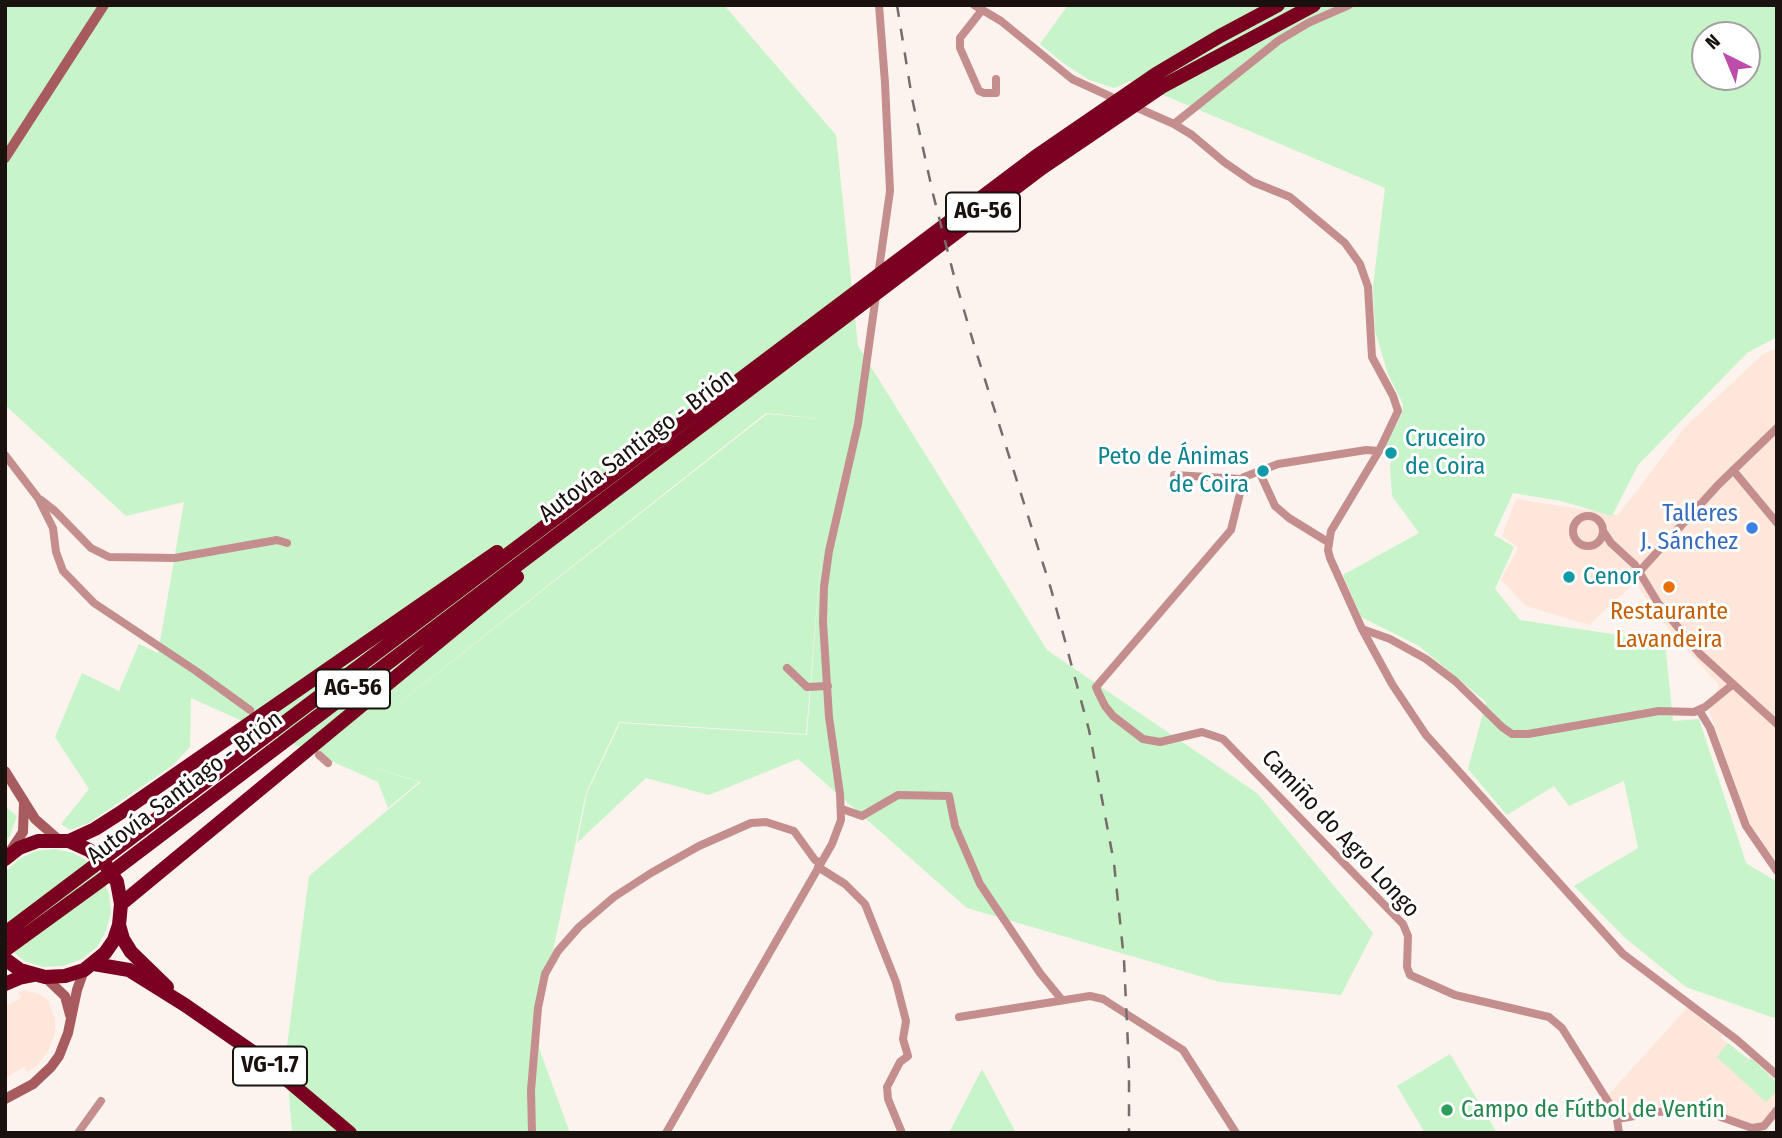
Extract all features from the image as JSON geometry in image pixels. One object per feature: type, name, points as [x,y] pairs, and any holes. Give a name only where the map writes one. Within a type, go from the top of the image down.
[{"type":"highway","name":"Autovía Santiago - Brión","points":[[5,933],[122,855],[580,517],[1159,80],[1220,36],[1278,5]]},
{"type":"highway","name":"Autovía Santiago - Brión","points":[[5,950],[122,855],[558,516],[1035,157],[1159,80],[1314,5]]},
{"type":"highway","points":[[5,858],[19,848],[38,841],[64,840],[94,829],[120,813],[526,531],[558,516]]},
{"type":"highway","points":[[121,904],[569,534],[580,517]]},
{"type":"highway","points":[[5,984],[19,978],[65,976],[89,967],[105,953],[114,940],[121,904],[117,883],[105,864],[89,850],[64,840]]},
{"type":"highway","name":"VG-1.7","points":[[119,925],[131,952],[185,1005]]},
{"type":"highway","points":[[5,959],[20,970],[40,976]]},
{"type":"highway","name":"VG-1.7","points":[[89,967],[129,970],[185,1005],[260,1057],[350,1133]]},
{"type":"street","points":[[5,158],[104,5]]},
{"type":"street","points":[[666,1133],[820,865],[838,830],[842,809],[829,717],[823,622],[824,587],[836,518],[858,424],[890,191],[886,83],[879,5]]},
{"type":"street","points":[[1174,124],[1278,41],[1308,23],[1349,5]]},
{"type":"street","points":[[996,79],[996,93],[979,91],[960,48],[960,38],[978,8],[1000,21],[1072,79],[1174,124],[1253,182],[1290,197],[1345,243],[1355,256],[1368,287],[1373,357],[1396,404],[1396,418],[1331,531],[1328,542],[1330,558],[1362,628],[1392,684],[1426,735],[1623,954],[1737,1040],[1777,1074]]},
{"type":"street","points":[[1639,572],[1733,470],[1777,428]]},
{"type":"street","points":[[1174,475],[1242,479],[1278,464],[1366,450],[1379,451]]},
{"type":"street","points":[[5,455],[38,498],[53,528],[56,552],[64,571],[94,603],[250,710]]},
{"type":"street","points":[[1733,470],[1777,523]]},
{"type":"street","points":[[1259,471],[1275,506],[1289,519],[1328,542]]},
{"type":"street","name":"Camiño do Agro Longo","points":[[1242,479],[1231,530],[1096,687],[1105,706],[1143,739],[1160,742],[1202,732],[1223,739],[1403,924],[1408,936],[1407,967],[1410,975],[1455,995],[1549,1017],[1562,1028],[1617,1119]]},
{"type":"street","points":[[38,498],[55,511],[91,548],[109,557],[175,558],[277,540],[288,543]]},
{"type":"street","points":[[1611,543],[1598,542],[1590,546],[1580,543],[1574,535],[1575,525],[1581,517],[1592,516],[1600,522],[1611,543],[1639,572],[1677,628],[1713,667],[1777,724]]},
{"type":"street","points":[[1598,542],[1603,531]]},
{"type":"street","points":[[1362,628],[1390,639],[1426,659],[1455,681],[1512,734],[1528,734],[1659,711],[1699,710],[1732,685]]},
{"type":"street","points":[[787,667],[807,687],[828,686]]},
{"type":"street","points":[[1699,710],[1710,728],[1746,826],[1777,871]]},
{"type":"street","points":[[319,755],[328,764]]},
{"type":"street","points":[[5,771],[40,825],[64,840]]},
{"type":"street","points":[[842,809],[862,816],[898,795],[949,796],[955,826],[980,884],[1040,973],[1062,1000]]},
{"type":"street","points":[[5,858],[23,832],[24,804]]},
{"type":"street","points":[[532,1133],[531,1090],[538,1008],[545,974],[558,951],[579,927],[614,897],[651,873],[699,846],[751,823],[766,822],[794,831],[815,860],[845,884],[864,904],[896,982],[906,1021],[903,1039],[908,1056],[900,1062],[887,1087],[888,1099],[902,1133]]},
{"type":"street","points":[[5,1099],[33,1084],[51,1067],[64,1044],[77,990],[89,967]]},
{"type":"street","points":[[40,976],[65,996],[71,1021]]},
{"type":"street","points":[[959,1017],[1090,996],[1103,999],[1183,1050],[1236,1133]]},
{"type":"street","points":[[78,1133],[101,1101]]},
{"type":"street","points":[[1619,1133],[1617,1119],[1658,1112],[1698,1109],[1735,1128],[1752,1128],[1763,1126],[1777,1110]]},
{"type":"shaded area","points":[[1777,348],[1777,863],[1752,831],[1709,711],[1719,685],[1674,636],[1635,583],[1589,625],[1526,606],[1501,580],[1518,548],[1502,536],[1516,499],[1618,515],[1685,427],[1763,354]]},
{"type":"shaded area","points":[[26,990],[48,1000],[55,1019],[55,1034],[48,1051],[36,1067],[27,1072],[24,1067],[5,1078],[5,1006],[21,998],[18,992]]},
{"type":"shaded area","points":[[1688,1007],[1722,1035],[1721,1038],[1747,1058],[1750,1057],[1777,1082],[1777,1104],[1763,1123],[1754,1125],[1704,1107],[1618,1116],[1607,1096]]},
{"type":"green space","points":[[5,5],[724,5],[836,135],[858,346],[1047,650],[1257,793],[1373,933],[1341,995],[1220,982],[967,908],[798,759],[709,795],[646,778],[577,843],[587,793],[620,723],[807,735],[823,530],[806,734],[619,722],[586,793],[535,1037],[570,1133],[292,1133],[286,1054],[309,876],[421,782],[354,762],[419,782],[388,808],[378,782],[191,698],[190,747],[173,765],[89,823],[70,830],[61,824],[89,789],[55,737],[82,673],[119,691],[139,644],[158,653],[184,502],[126,516],[5,405]],"holes":[[[766,413],[832,420],[767,414],[332,756]]]},
{"type":"green space","points":[[1068,5],[1777,5],[1777,337],[1747,353],[1638,465],[1612,516],[1561,501],[1513,493],[1494,535],[1514,547],[1495,589],[1520,620],[1665,642],[1673,721],[1699,719],[1746,863],[1777,882],[1777,1019],[1686,987],[1625,938],[1574,886],[1638,848],[1624,781],[1569,806],[1554,786],[1507,815],[1468,769],[1486,702],[1419,646],[1361,617],[1343,575],[1419,533],[1392,496],[1390,465],[1394,452],[1385,446],[1402,414],[1403,404],[1388,374],[1375,331],[1373,286],[1385,188],[1130,81],[1114,88],[1089,80],[1040,44]]},
{"type":"green space","points":[[5,806],[17,816],[5,842]]},
{"type":"green space","points":[[55,849],[73,853],[89,862],[102,876],[109,894],[111,912],[106,931],[97,947],[82,959],[63,966],[43,967],[24,961],[5,944],[5,872],[19,859],[36,851]]},
{"type":"green space","points":[[1728,1043],[1748,1059],[1740,1068],[1751,1058],[1777,1082],[1777,1091],[1766,1102],[1717,1057]]},
{"type":"green space","name":"Campo de Fútbol de Ventín","points":[[1450,1054],[1497,1133],[1425,1133],[1397,1086]]},
{"type":"green space","points":[[982,1069],[1016,1133],[949,1133]]},
{"type":"railway","points":[[897,5],[912,98],[954,276],[1051,589],[1089,730],[1114,863],[1124,960],[1129,1133]]},
{"type":"place","name":"Cruceiro de Coira","points":[[1391,453]]},
{"type":"place","name":"Peto de Ánimas de Coira","points":[[1263,471]]},
{"type":"place","name":"Talleres J. Sánchez","points":[[1752,528]]},
{"type":"place","name":"Cenor","points":[[1569,577]]},
{"type":"place","name":"Restaurante Lavandeira","points":[[1669,587]]},
{"type":"place","name":"Campo de Fútbol de Ventín","points":[[1447,1110]]}]
